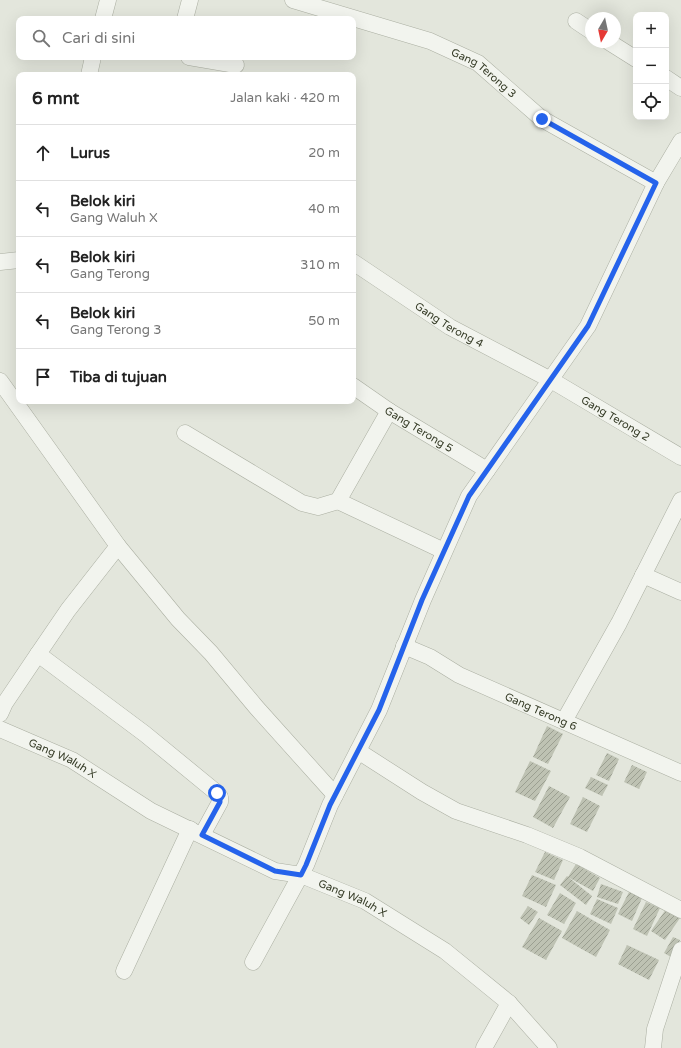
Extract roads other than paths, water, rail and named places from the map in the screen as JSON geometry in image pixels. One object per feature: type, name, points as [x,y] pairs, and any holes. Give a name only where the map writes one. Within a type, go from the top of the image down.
[{"type":"street","points":[[104,16],[108,0]]},
{"type":"street","points":[[186,16],[190,0]]},
{"type":"street","name":"Gang Terong 3","points":[[292,0],[346,16]]},
{"type":"street","name":"Gang Terong 3","points":[[356,19],[430,41],[478,63],[542,119],[656,183]]},
{"type":"street","points":[[576,21],[585,27]]},
{"type":"street","points":[[619,48],[633,57]]},
{"type":"street","points":[[90,72],[92,60]]},
{"type":"street","points":[[207,60],[236,65]]},
{"type":"street","points":[[669,80],[681,88]]},
{"type":"street","points":[[253,962],[301,875],[335,795],[379,710],[404,646],[469,496],[588,326],[656,183],[681,141]]},
{"type":"street","points":[[0,262],[16,260]]},
{"type":"street","name":"Gang Terong 4","points":[[356,264],[450,327],[551,380]]},
{"type":"street","name":"Gang Terong 2","points":[[551,380],[681,457]]},
{"type":"street","points":[[0,381],[16,403]]},
{"type":"street","name":"Gang Terong 5","points":[[356,388],[390,411],[487,470]]},
{"type":"street","points":[[16,404],[118,546],[178,619],[212,653],[256,707],[335,795]]},
{"type":"street","points":[[338,501],[390,411]]},
{"type":"street","points":[[185,433],[302,503],[318,507],[338,501],[444,551]]},
{"type":"street","points":[[564,721],[612,635],[681,500]]},
{"type":"street","points":[[0,714],[5,703],[68,610],[118,546]]},
{"type":"street","points":[[643,576],[681,592]]},
{"type":"street","name":"Gang Terong 6","points":[[404,646],[430,656],[459,675],[681,773]]},
{"type":"street","points":[[38,654],[145,734],[220,797],[220,802],[196,832],[124,971]]},
{"type":"street","name":"Gang Waluh X","points":[[0,729],[72,760],[151,811],[275,871],[301,875],[365,901],[445,951],[510,1003],[549,1048]]},
{"type":"street","points":[[358,751],[422,792],[456,810],[527,835],[580,857],[681,910]]},
{"type":"street","points":[[653,1048],[655,1029],[681,950]]},
{"type":"street","points":[[484,1048],[510,1003]]}]
